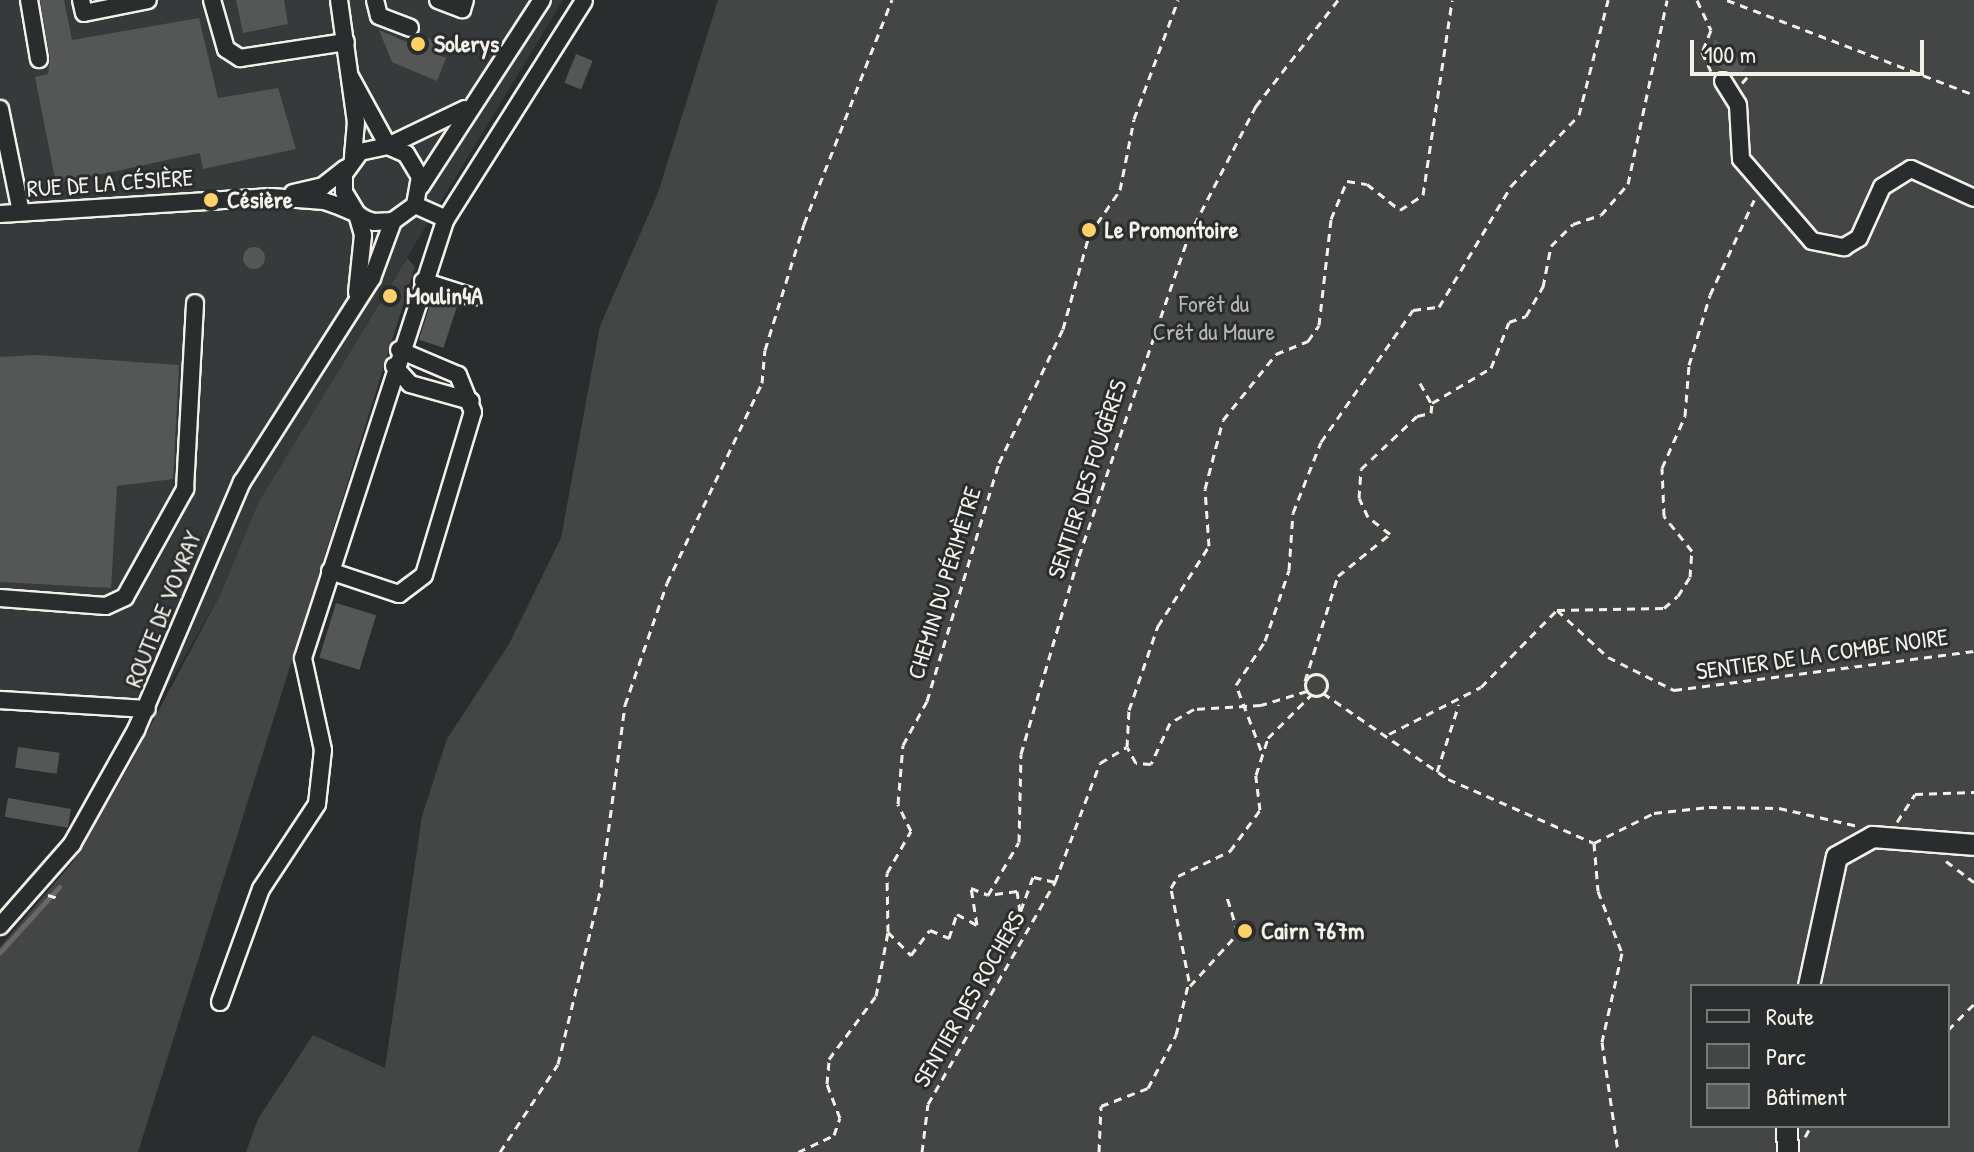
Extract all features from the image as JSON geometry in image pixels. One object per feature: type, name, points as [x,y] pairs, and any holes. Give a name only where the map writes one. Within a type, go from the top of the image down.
[{"type":"main road","points":[[1810,984],[1822,954],[1829,873],[1853,844],[1880,837],[1974,845]]},
{"type":"main road","points":[[1787,1128],[1788,1152]]},
{"type":"street","points":[[29,0],[39,59]]},
{"type":"street","points":[[81,0],[84,13],[148,0]]},
{"type":"street","points":[[212,0],[226,49],[240,58],[346,42]]},
{"type":"street","points":[[339,0],[351,78],[350,162],[344,192],[357,214],[393,221],[415,205],[420,187],[542,0]]},
{"type":"street","points":[[375,0],[379,16],[410,28]]},
{"type":"street","points":[[438,0],[462,9],[465,0]]},
{"type":"street","points":[[220,1002],[261,889],[317,804],[323,750],[303,658],[423,281],[446,219],[584,1]]},
{"type":"street","points":[[351,78],[388,146],[412,160],[420,187]]},
{"type":"street","points":[[1723,81],[1738,105],[1741,159],[1812,241],[1844,247],[1859,238],[1882,187],[1911,169],[1974,198]]},
{"type":"street","points":[[350,162],[474,104]]},
{"type":"street","points":[[0,109],[21,212]]},
{"type":"street","name":"RUE DE LA CÉSIÈRE","points":[[271,197],[323,186],[350,162]]},
{"type":"street","name":"RUE DE LA CÉSIÈRE","points":[[0,214],[271,197],[324,201],[357,214]]},
{"type":"street","points":[[415,205],[446,219]]},
{"type":"street","name":"ROUTE DE VOVRAY","points":[[355,298],[364,264],[357,214]]},
{"type":"street","name":"ROUTE DE VOVRAY","points":[[0,926],[20,910],[72,844],[147,709],[242,482],[355,298],[379,266],[393,221]]},
{"type":"street","points":[[423,281],[473,297]]},
{"type":"street","points":[[0,598],[106,606],[125,597],[185,489],[195,303]]},
{"type":"street","points":[[397,358],[410,384],[471,401]]},
{"type":"street","points":[[330,571],[399,594],[418,586],[471,401],[458,375],[397,358]]},
{"type":"street","points":[[0,700],[147,709]]},
{"type":"street","points":[[0,904],[20,910]]},
{"type":"path","points":[[500,1152],[558,1064],[601,887],[625,705],[667,583],[762,383],[765,350],[804,224],[892,0]]},
{"type":"path","name":"CHEMIN DU PÉRIMÈTRE","points":[[798,1152],[834,1135],[840,1118],[827,1084],[829,1059],[876,996],[888,932],[887,873],[911,831],[898,804],[903,745],[927,701],[999,463],[1063,329],[1089,235],[1120,190],[1134,119],[1178,0]]},
{"type":"path","name":"SENTIER DES FOUGÈRES","points":[[888,932],[911,955],[930,930],[949,938],[957,914],[977,925],[971,888],[988,895],[1019,842],[1021,754],[1079,556],[1188,237],[1256,106],[1338,0]]},
{"type":"path","points":[[1452,0],[1423,195],[1400,210],[1367,184],[1347,181],[1331,219],[1319,325],[1308,341],[1276,354],[1223,420],[1205,489],[1209,546],[1158,626],[1129,710],[1127,747],[1136,763],[1151,764],[1170,723],[1209,705],[1250,706],[1309,693],[1323,693],[1389,734],[1437,772],[1594,843]]},
{"type":"path","points":[[1188,989],[1171,888],[1178,876],[1230,851],[1260,810],[1261,750],[1250,706],[1236,685],[1265,641],[1289,570],[1293,513],[1321,442],[1413,310],[1439,307],[1511,186],[1579,115],[1608,0]]},
{"type":"path","points":[[1432,403],[1491,368],[1509,322],[1526,316],[1534,291],[1543,287],[1551,246],[1573,224],[1601,215],[1628,184],[1667,0]]},
{"type":"path","points":[[1697,0],[1711,30],[1704,63],[1723,81]]},
{"type":"path","points":[[1727,0],[1974,95]]},
{"type":"path","points":[[1389,734],[1460,701],[1505,668],[1557,610],[1664,608],[1690,577],[1685,533],[1664,516],[1662,468],[1685,416],[1689,365],[1710,295],[1754,192]]},
{"type":"path","points":[[1309,693],[1305,681],[1338,576],[1390,534],[1368,517],[1359,498],[1361,469],[1417,416],[1431,413],[1432,403],[1420,383]]},
{"type":"path","name":"SENTIER DE LA COMBE NOIRE","points":[[1557,610],[1608,657],[1658,683],[1721,689],[1772,675],[1974,651]]},
{"type":"path","points":[[1305,681],[1322,675],[1323,693]]},
{"type":"path","points":[[1261,750],[1309,693]]},
{"type":"path","points":[[1437,772],[1460,701]]},
{"type":"path","name":"SENTIER DES ROCHERS","points":[[922,1152],[928,1104],[1055,882],[1100,763],[1127,747]]},
{"type":"path","points":[[1594,843],[1654,813],[1709,807],[1779,808],[1862,826],[1880,837],[1915,794],[1974,792]]},
{"type":"path","points":[[1594,843],[1598,891],[1622,953],[1602,1042],[1618,1152]]},
{"type":"path","points":[[988,895],[1017,891],[1020,912],[1033,877],[1055,882]]},
{"type":"path","points":[[1099,1152],[1101,1106],[1148,1088],[1162,1073],[1188,989],[1238,933],[1227,897]]},
{"type":"path","points":[[1950,1028],[1974,1004]]},
{"type":"shaded area","points":[[0,0],[563,0],[258,503],[221,593],[157,705],[0,694]]},
{"type":"green space","name":"Forêt du Crêt du Maure","points":[[718,0],[1974,0],[1974,1152],[246,1152],[258,1119],[313,1035],[385,1068],[422,816],[447,739],[509,644],[561,538],[600,326],[658,193]]},
{"type":"green space","points":[[407,258],[415,267],[138,1152],[0,1152],[0,947],[72,863],[128,768],[221,593],[258,503]]},
{"type":"building","points":[[40,0],[64,0],[72,40],[199,18],[218,98],[278,88],[296,149],[203,169],[200,153],[56,184],[35,77],[48,74],[50,58]]},
{"type":"building","points":[[236,0],[284,0],[288,24],[243,33]]},
{"type":"building","points":[[379,30],[409,43],[419,34],[436,42],[432,52],[446,58],[437,81],[392,62]]},
{"type":"building","points":[[1715,39],[1746,67],[1737,77],[1706,60]]},
{"type":"building","points":[[576,54],[593,61],[581,89],[564,83]]},
{"type":"building","points":[[250,247],[258,247],[265,258],[258,269],[250,269],[243,262],[243,254]]},
{"type":"building","points":[[433,296],[458,304],[444,348],[419,340]]},
{"type":"building","points":[[36,355],[179,365],[173,479],[117,486],[111,588],[0,582],[0,357]]},
{"type":"building","points":[[336,603],[376,615],[359,670],[319,658]]},
{"type":"building","points":[[18,747],[60,753],[57,774],[15,768]]},
{"type":"building","points":[[8,798],[71,809],[68,828],[5,817]]},
{"type":"waterway","points":[[0,952],[59,887]]},
{"type":"place","name":"Solerys","points":[[418,44]]},
{"type":"place","name":"Césière","points":[[211,200]]},
{"type":"place","name":"Le Promontoire","points":[[1089,230]]},
{"type":"place","name":"Moulin4A","points":[[390,296]]},
{"type":"place","name":"Cairn 767m","points":[[1245,931]]}]
